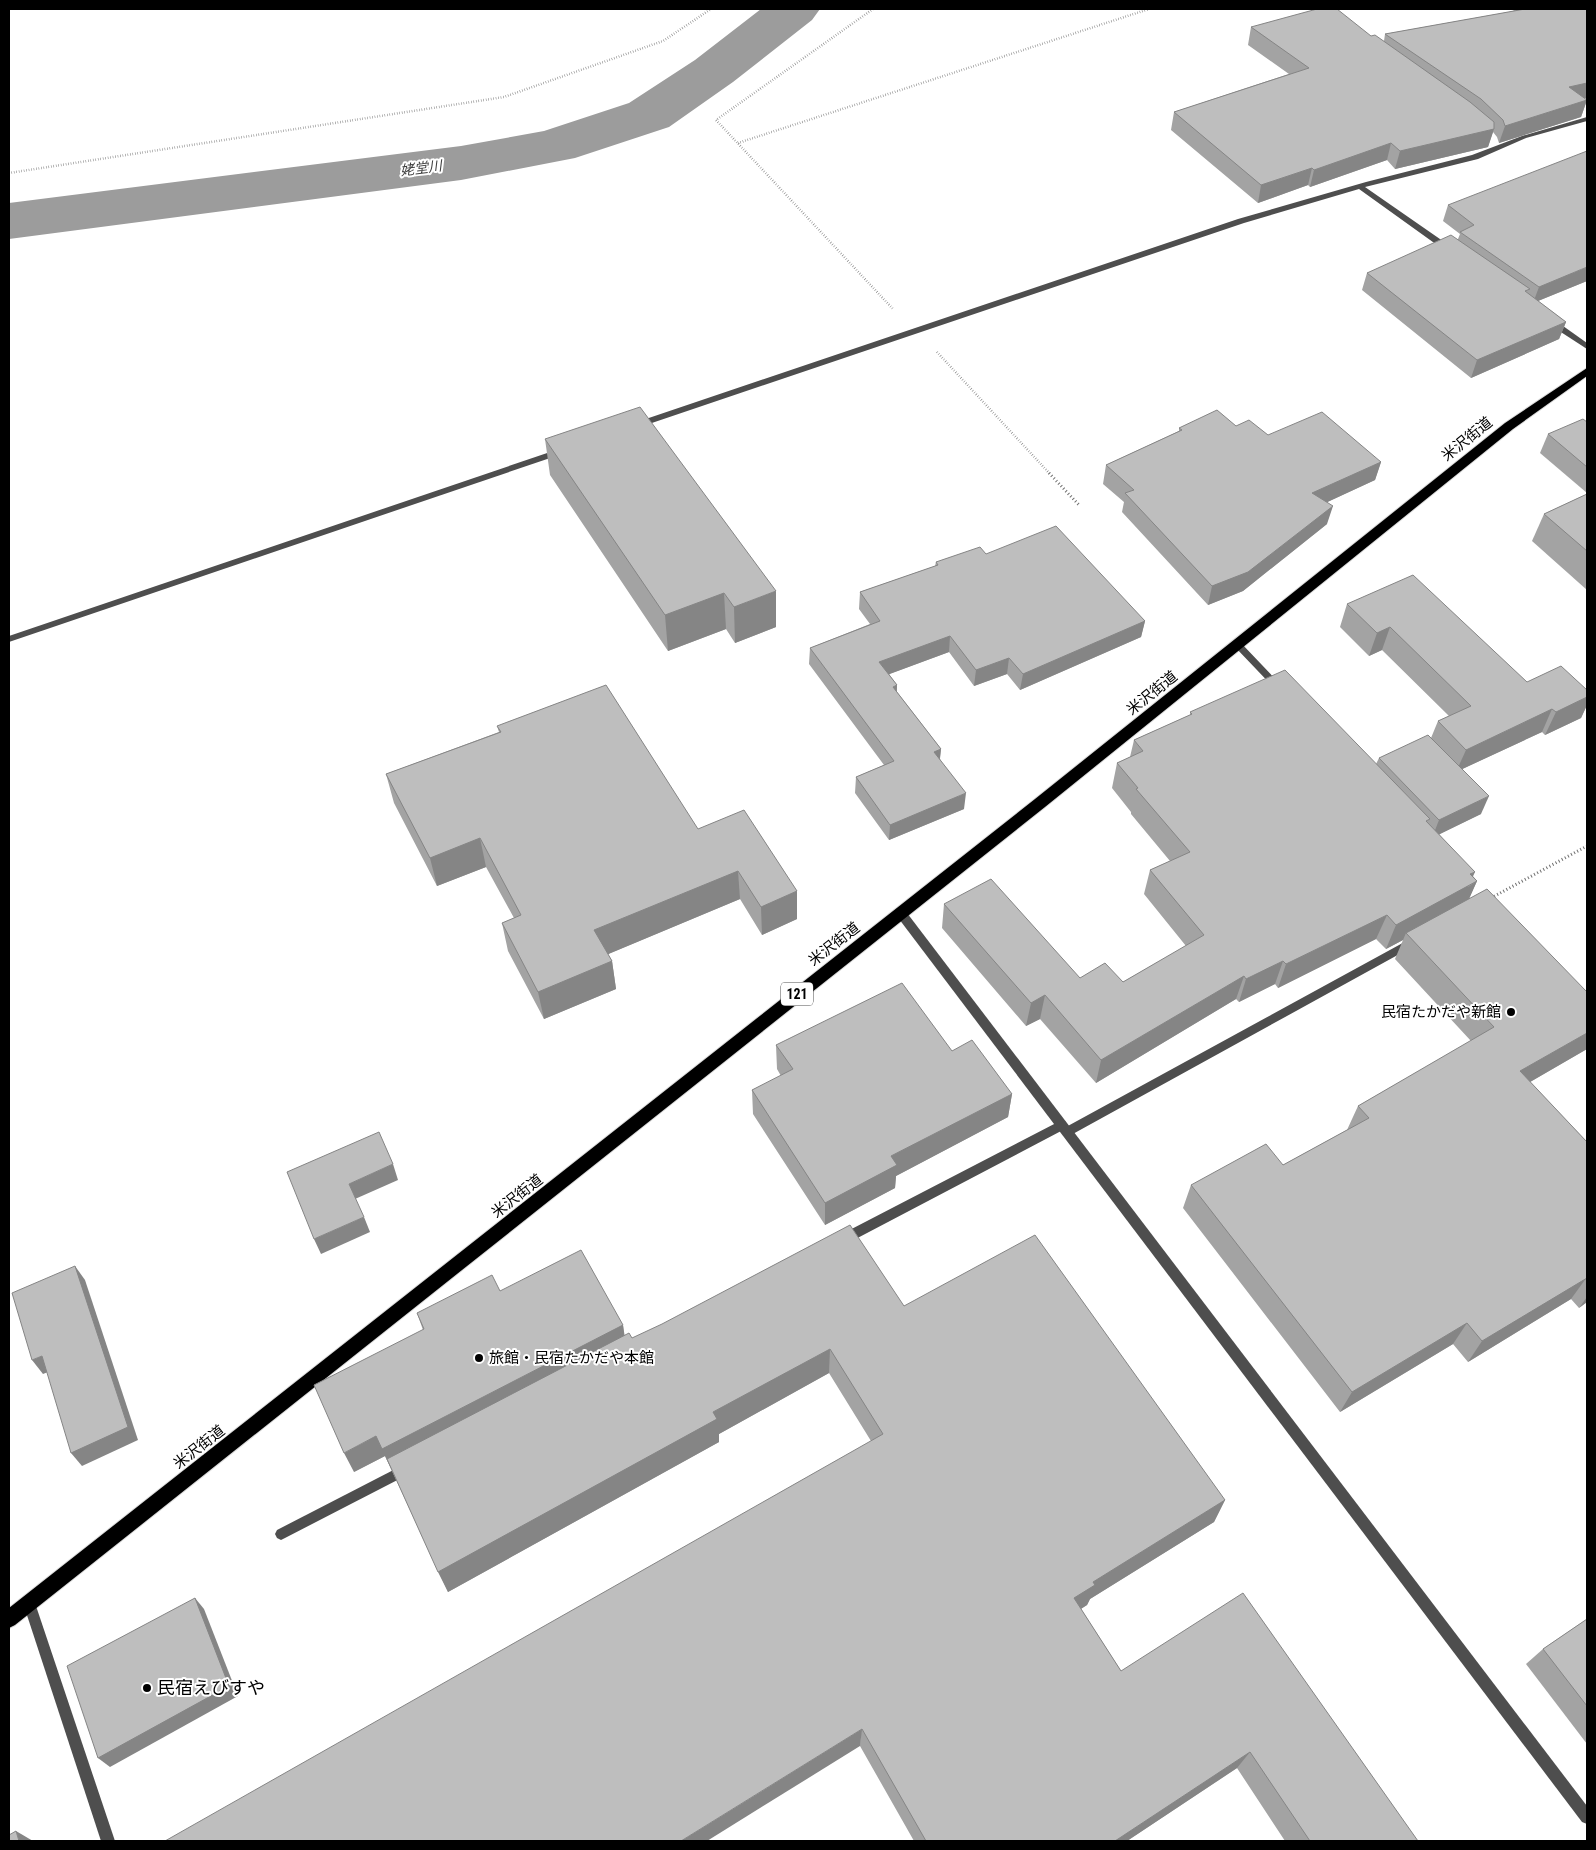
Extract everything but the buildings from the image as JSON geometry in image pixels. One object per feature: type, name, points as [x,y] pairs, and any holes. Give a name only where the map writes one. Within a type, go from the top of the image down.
[{"type":"highway","name":"米沢街道","points":[[9,1619],[900,912],[1040,804],[1509,426],[1587,371]]},
{"type":"street","points":[[629,428],[1242,221],[1360,187],[1475,157],[1524,137],[1587,120]]},
{"type":"street","points":[[1494,139],[1494,150]]},
{"type":"street","points":[[1360,187],[1457,256]]},
{"type":"street","points":[[1547,319],[1587,347]]},
{"type":"street","points":[[9,639],[564,450]]},
{"type":"street","points":[[1238,645],[1286,695]]},
{"type":"street","points":[[900,912],[1587,1817]]},
{"type":"street","points":[[834,1244],[1064,1128],[1424,935]]},
{"type":"street","points":[[281,1534],[422,1461]]},
{"type":"street","points":[[29,1603],[108,1841]]},
{"type":"path","points":[[9,173],[504,97],[663,41],[711,9]]},
{"type":"path","points":[[716,120],[872,9]]},
{"type":"path","points":[[738,144],[1149,9]]},
{"type":"path","points":[[1484,902],[1587,846]]},
{"type":"waterway","name":"姥堂川","points":[[9,221],[461,163],[555,146],[649,115],[714,71],[794,9]]},
{"type":"place","name":"民宿たかだや新館","points":[[1511,1012]]},
{"type":"place","name":"旅館・民宿たかだや本館","points":[[479,1358]]},
{"type":"place","name":"民宿えびすや","points":[[147,1688]]}]
